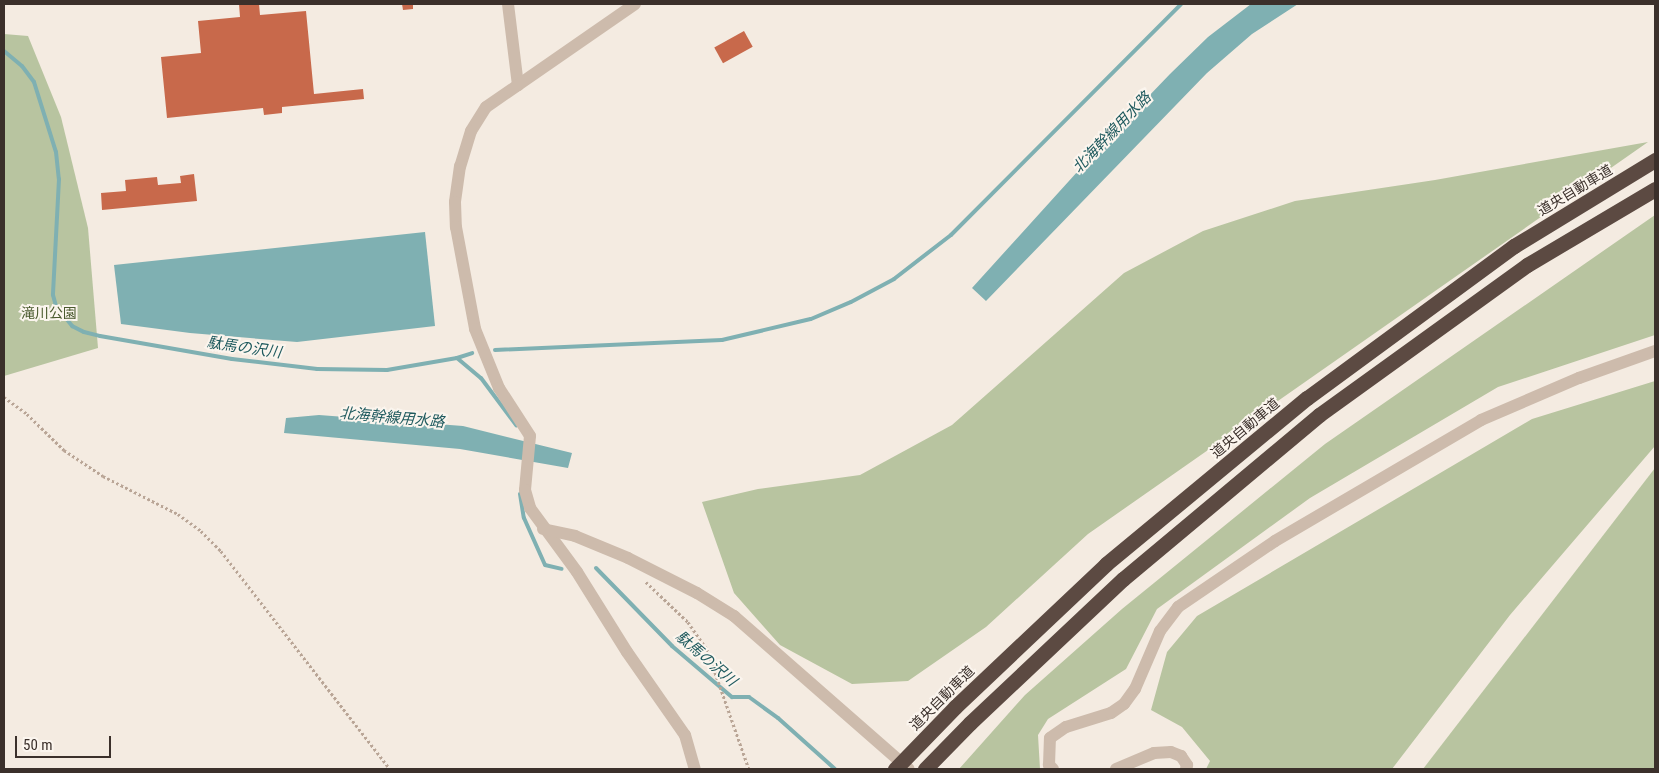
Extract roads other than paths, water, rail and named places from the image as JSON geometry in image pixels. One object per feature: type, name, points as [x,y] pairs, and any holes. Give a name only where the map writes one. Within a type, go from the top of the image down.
[{"type":"highway","name":"道央自動車道","points":[[895,769],[955,707],[1106,564],[1307,398],[1514,246],[1655,160]]},
{"type":"highway","points":[[925,769],[970,723],[1123,579],[1319,415],[1527,265],[1649,193]]},
{"type":"street","points":[[508,4],[518,86]]},
{"type":"street","points":[[636,4],[486,107],[471,131],[460,166],[455,202],[461,258],[475,328],[499,388],[530,436],[525,490],[530,508],[543,529],[577,572],[627,652],[685,735],[695,769]]},
{"type":"street","points":[[1053,769],[1049,766],[1050,738],[1066,727],[1111,713],[1124,704],[1135,689],[1160,631],[1178,607],[1275,541],[1481,420],[1579,378],[1655,351]]},
{"type":"street","points":[[543,529],[575,536],[628,558],[697,593],[734,616],[909,769]]},
{"type":"street","points":[[1116,769],[1154,753],[1171,752],[1181,756],[1187,765],[1186,769]]},
{"type":"water","points":[[1251,4],[1298,4],[1252,34],[1207,73],[986,301],[972,288],[1097,150],[1170,74],[1208,37]]},
{"type":"water","points":[[425,232],[435,326],[297,342],[190,333],[121,324],[114,265]]},
{"type":"water","points":[[319,415],[463,426],[572,453],[568,468],[460,449],[284,433],[286,418]]},
{"type":"waterway","points":[[495,350],[722,340],[811,319],[851,302],[894,279],[951,235],[1181,4]]},
{"type":"waterway","name":"駄馬の沢川","points":[[4,51],[22,66],[34,82],[56,152],[59,179],[53,295],[56,306],[72,326],[84,332],[100,336],[232,359],[317,369],[387,370],[457,358],[481,378],[516,425]]},
{"type":"waterway","points":[[457,358],[472,353]]},
{"type":"waterway","name":"駄馬の沢川","points":[[520,494],[524,518],[545,565],[562,569]]},
{"type":"waterway","name":"駄馬の沢川","points":[[596,568],[672,646],[732,697],[749,697],[778,718],[835,769]]},
{"type":"water label","name":"北海幹線用水路","points":[[1112,133]]},
{"type":"water label","name":"北海幹線用水路","points":[[392,418]]},
{"type":"park label","name":"滝川公園","points":[[49,313]]}]
